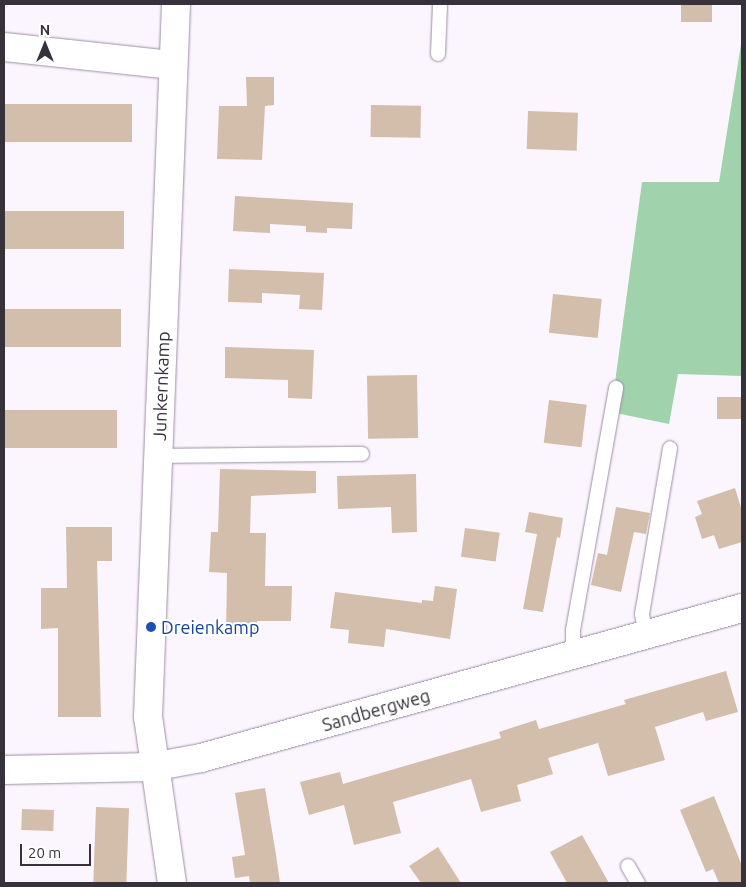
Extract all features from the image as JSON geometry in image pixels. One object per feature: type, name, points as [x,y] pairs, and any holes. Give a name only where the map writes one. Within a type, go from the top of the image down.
[{"type":"street","name":"Junkernkamp","points":[[152,767],[148,717],[176,4]]},
{"type":"street","points":[[4,47],[173,65]]},
{"type":"street","name":"Sandbergweg","points":[[4,770],[152,767],[201,758],[742,608]]},
{"type":"street","points":[[152,767],[172,883]]},
{"type":"lane","points":[[438,54],[440,4]]},
{"type":"lane","points":[[573,655],[573,630],[616,388]]},
{"type":"lane","points":[[646,635],[642,614],[670,448]]},
{"type":"lane","points":[[158,456],[362,454]]},
{"type":"lane","points":[[628,866],[638,883]]},
{"type":"green space","points":[[742,38],[742,376],[678,374],[669,424],[611,412],[642,182],[719,182]]},
{"type":"building","points":[[681,4],[712,4],[712,22],[681,22]]},
{"type":"building","points":[[246,77],[274,77],[274,105],[265,106],[262,160],[217,159],[219,106],[247,106]]},
{"type":"building","points":[[4,104],[132,104],[132,142],[4,142]]},
{"type":"building","points":[[371,105],[421,106],[420,138],[370,137]]},
{"type":"building","points":[[528,111],[578,113],[577,151],[527,149]]},
{"type":"building","points":[[235,196],[353,203],[352,229],[327,228],[327,233],[306,232],[306,226],[270,224],[270,233],[233,231]]},
{"type":"building","points":[[4,211],[124,211],[124,249],[4,249]]},
{"type":"building","points":[[229,269],[324,273],[322,310],[299,309],[300,295],[262,293],[262,303],[228,302]]},
{"type":"building","points":[[553,294],[602,299],[598,338],[549,333]]},
{"type":"building","points":[[4,309],[121,309],[121,347],[4,347]]},
{"type":"building","points":[[225,347],[314,350],[312,399],[288,398],[288,380],[225,378]]},
{"type":"building","points":[[417,375],[418,438],[368,439],[367,376]]},
{"type":"building","points":[[717,397],[742,397],[742,419],[717,419]]},
{"type":"building","points":[[549,400],[587,405],[581,447],[544,443]]},
{"type":"building","points":[[4,410],[117,410],[117,448],[4,448]]},
{"type":"building","points":[[220,469],[316,471],[316,493],[251,496],[250,533],[266,533],[265,586],[292,586],[291,621],[257,621],[257,634],[226,634],[227,573],[209,572],[211,532],[218,532]]},
{"type":"building","points":[[416,474],[417,532],[392,533],[391,507],[338,509],[337,476]]},
{"type":"building","points":[[735,488],[742,511],[742,542],[719,549],[714,535],[702,539],[695,517],[702,514],[697,501]]},
{"type":"building","points":[[616,507],[650,513],[646,534],[634,532],[621,592],[591,585],[598,553],[607,555]]},
{"type":"building","points":[[529,512],[563,518],[560,538],[557,537],[543,612],[523,609],[537,534],[525,532]]},
{"type":"building","points":[[66,527],[112,527],[112,561],[97,561],[101,717],[58,717],[58,628],[41,629],[41,588],[67,588]]},
{"type":"building","points":[[465,528],[500,533],[496,562],[461,557]]},
{"type":"building","points":[[435,586],[457,589],[450,639],[386,629],[384,647],[348,643],[349,630],[330,628],[335,592],[422,603],[422,600],[433,601]]},
{"type":"building","points":[[726,671],[738,712],[706,721],[703,712],[655,727],[665,760],[608,776],[598,743],[548,758],[553,774],[517,785],[521,801],[481,812],[471,779],[393,802],[401,833],[354,845],[344,805],[309,815],[300,782],[340,772],[343,784],[501,738],[499,732],[536,720],[539,729],[626,704],[624,700]]},
{"type":"building","points":[[265,788],[280,883],[250,883],[249,876],[235,878],[232,857],[245,855],[235,793]]},
{"type":"building","points":[[714,796],[742,866],[742,883],[719,883],[713,869],[706,872],[680,810]]},
{"type":"building","points":[[96,807],[129,808],[126,883],[93,883]]},
{"type":"building","points":[[22,809],[54,810],[53,831],[21,830]]},
{"type":"building","points":[[582,835],[609,883],[567,883],[550,852]]},
{"type":"building","points":[[438,847],[461,883],[421,883],[409,866]]},
{"type":"place","name":"Dreienkamp","points":[[151,627]]}]
